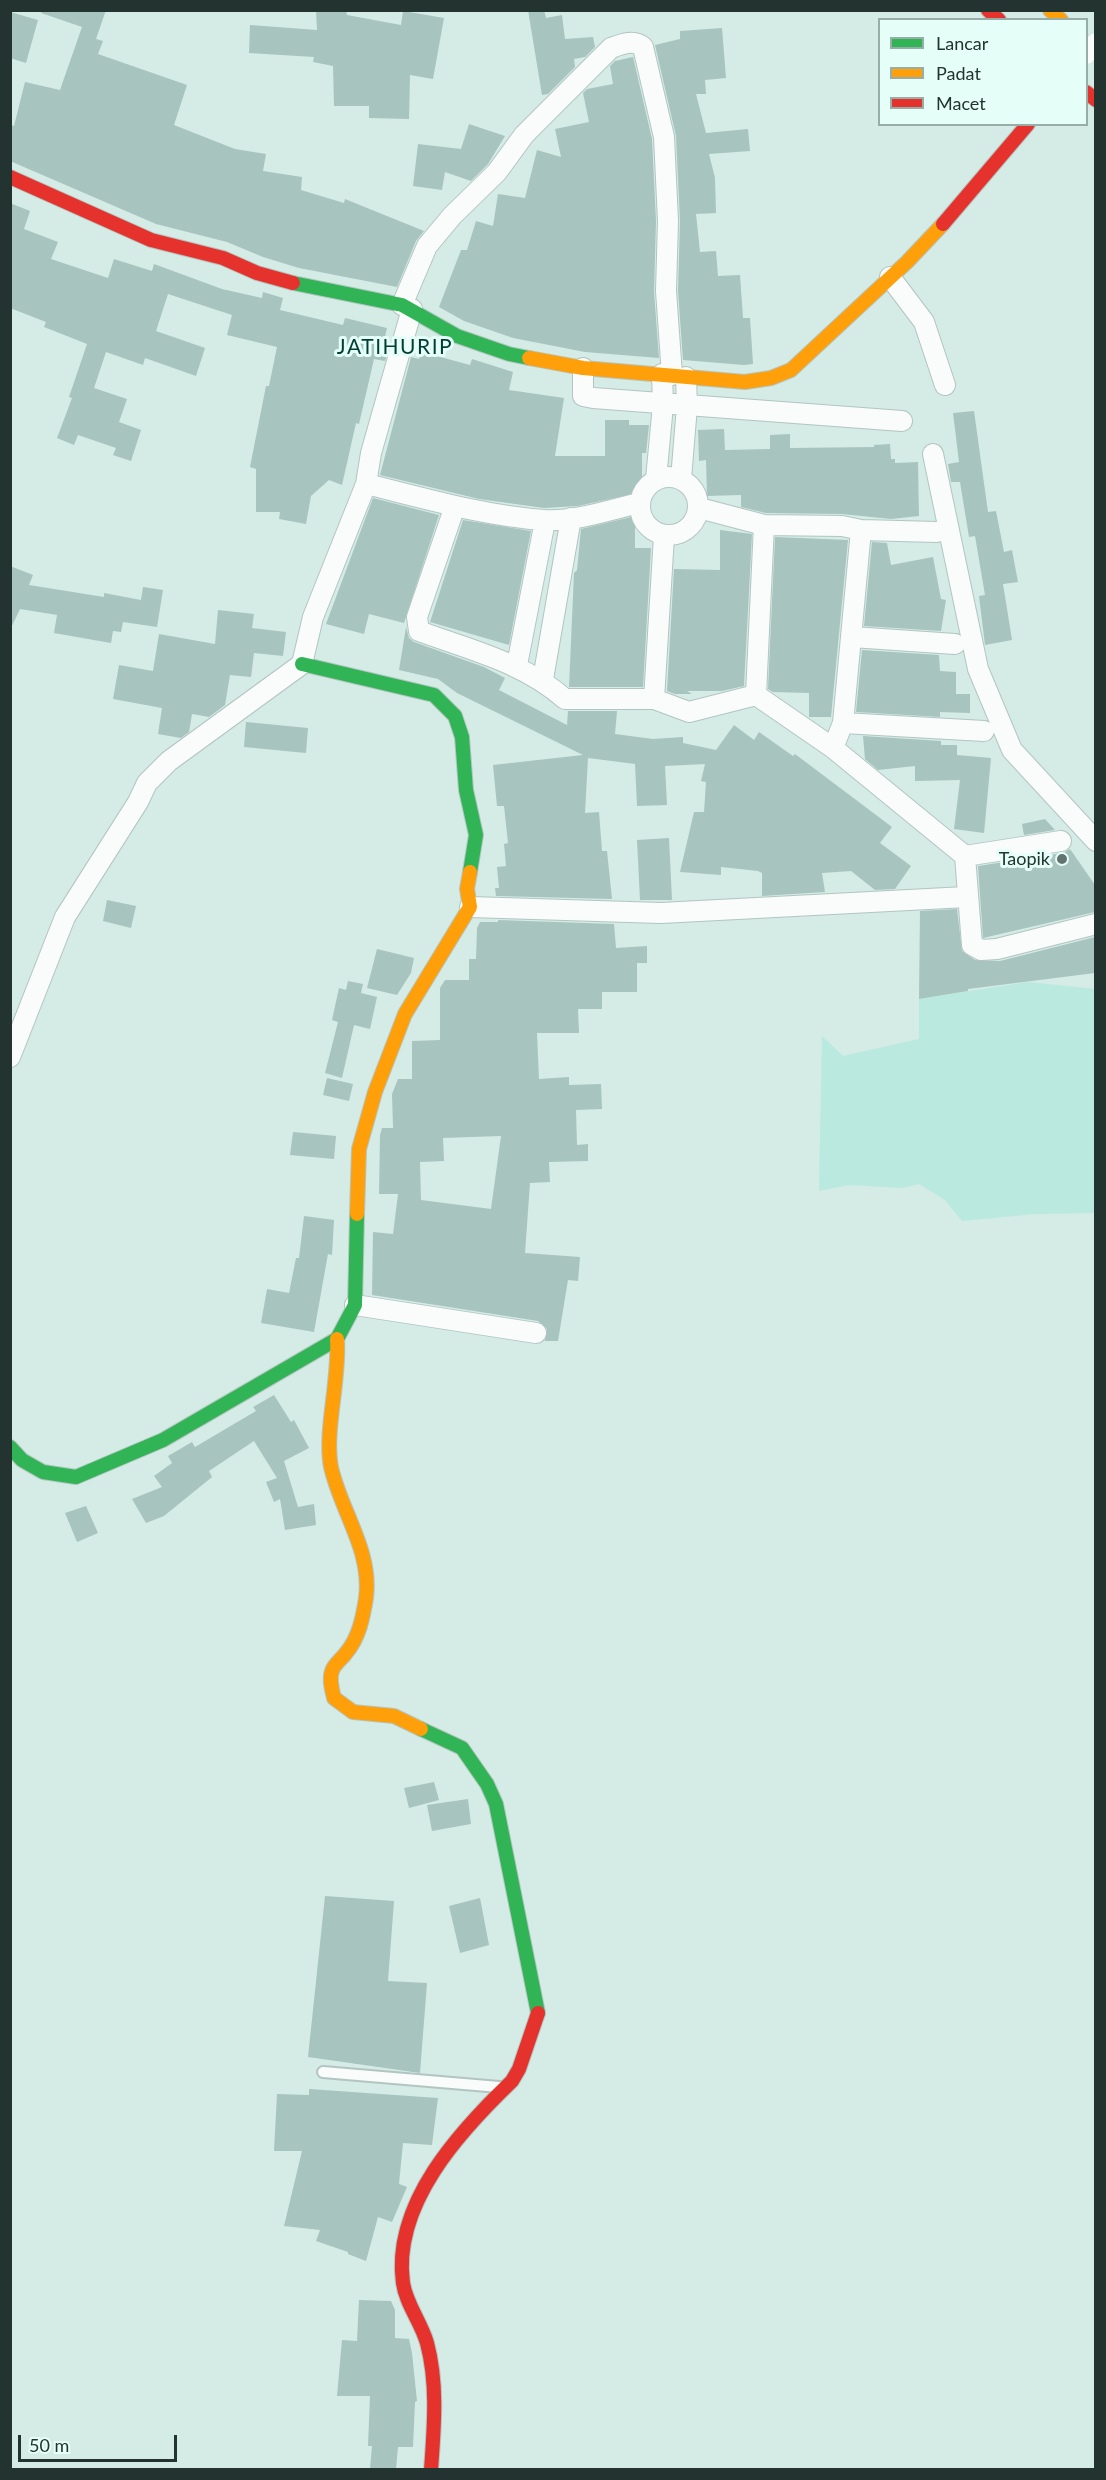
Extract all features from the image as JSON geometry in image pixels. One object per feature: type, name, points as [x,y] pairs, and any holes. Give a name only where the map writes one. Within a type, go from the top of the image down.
[{"type":"main road","points":[[10,177],[151,240],[223,258],[257,273],[295,284],[407,307],[458,336],[509,354],[583,368],[745,382],[771,378],[791,370],[890,277],[966,200],[1026,126]]},
{"type":"main road","points":[[302,664],[434,695],[450,707],[463,732],[466,790],[476,836],[465,896],[470,907],[405,1014],[375,1092],[359,1149],[355,1305],[338,1339],[339,1364],[330,1441],[331,1466],[366,1563],[369,1580],[354,1644],[334,1664],[332,1688],[334,1698],[353,1712],[394,1716],[462,1748],[487,1784],[496,1804],[538,2015],[519,2069],[505,2088],[450,2146],[428,2182],[401,2255],[403,2282],[408,2301],[424,2333],[432,2373],[431,2469]]},
{"type":"main road","points":[[11,1447],[22,1460],[43,1472],[76,1477],[163,1440],[338,1339]]},
{"type":"street","points":[[10,1057],[64,917],[138,802],[147,783],[169,761],[302,664],[313,617],[366,484],[371,453],[407,307],[427,246],[452,216],[497,172],[524,135],[611,48],[627,43],[638,43],[643,47],[664,137],[668,221],[666,291],[673,376],[687,406],[681,478]]},
{"type":"street","points":[[890,277],[924,322],[945,385]]},
{"type":"street","points":[[583,368],[583,396],[663,405],[902,421]]},
{"type":"street","points":[[656,479],[663,405],[673,376]]},
{"type":"street","points":[[933,454],[978,669],[1012,750],[1095,841]]},
{"type":"street","points":[[669,476],[681,478],[695,490],[699,508],[694,524],[681,534],[664,536],[645,525],[639,503],[644,489],[656,479],[669,476]]},
{"type":"street","points":[[366,484],[455,506],[544,520],[571,518],[639,503]]},
{"type":"street","points":[[455,506],[417,617],[418,631],[517,665],[543,679],[565,699],[654,699],[689,712],[756,695],[833,748],[965,856],[1061,841]]},
{"type":"street","points":[[699,508],[764,525],[842,526],[861,530],[937,532]]},
{"type":"street","points":[[543,679],[571,518]]},
{"type":"street","points":[[517,665],[544,520]]},
{"type":"street","points":[[756,695],[764,525]]},
{"type":"street","points":[[833,748],[843,723],[861,530]]},
{"type":"street","points":[[654,699],[664,536]]},
{"type":"street","points":[[852,637],[955,644]]},
{"type":"street","points":[[843,723],[984,731]]},
{"type":"street","points":[[965,856],[966,897],[972,945],[981,950],[997,949],[1095,924]]},
{"type":"street","points":[[470,907],[661,913],[966,897]]},
{"type":"street","points":[[355,1305],[536,1332]]},
{"type":"lane","points":[[323,2072],[505,2088]]},
{"type":"green space","points":[[1028,982],[1095,989],[1095,1213],[1035,1214],[962,1221],[945,1200],[919,1184],[902,1188],[849,1185],[819,1191],[822,1036],[843,1056],[919,1039],[919,999]]},
{"type":"building","points":[[42,10],[106,10],[96,39],[103,41],[98,54],[187,85],[174,125],[235,149],[266,154],[263,171],[302,177],[301,190],[344,203],[345,199],[424,231],[416,241],[397,287],[299,268],[263,257],[227,242],[156,224],[10,161],[10,125],[14,126],[25,82],[60,90],[82,27],[41,13]]},
{"type":"building","points":[[316,10],[346,10],[347,15],[401,25],[403,11],[444,18],[433,79],[410,75],[409,119],[369,118],[369,106],[334,106],[333,66],[313,62],[314,57],[249,53],[250,25],[317,30]]},
{"type":"building","points":[[528,10],[544,10],[546,18],[562,15],[565,39],[593,37],[595,47],[585,57],[574,59],[575,67],[548,94],[542,95]]},
{"type":"building","points":[[10,12],[38,20],[26,63],[10,58]]},
{"type":"building","points":[[722,28],[726,78],[705,80],[706,94],[696,94],[706,133],[748,129],[750,151],[709,154],[715,178],[716,213],[696,214],[700,252],[716,251],[718,276],[740,275],[743,318],[750,318],[753,364],[744,365],[683,360],[678,291],[680,221],[676,136],[655,45],[680,39],[680,31]]},
{"type":"building","points":[[633,57],[652,139],[656,221],[654,292],[659,358],[585,352],[513,338],[464,321],[439,307],[461,250],[467,250],[476,221],[493,226],[498,194],[525,198],[537,150],[561,157],[555,129],[589,122],[583,93],[587,89],[613,84],[610,66],[615,61]]},
{"type":"building","points":[[469,124],[505,136],[488,164],[471,181],[445,172],[442,190],[413,186],[418,144],[461,149]]},
{"type":"building","points":[[10,203],[30,211],[24,229],[58,242],[51,259],[108,278],[114,259],[152,271],[154,264],[222,289],[262,298],[263,292],[283,298],[280,310],[343,325],[345,318],[387,328],[384,341],[390,342],[385,361],[374,359],[342,485],[329,480],[311,496],[306,524],[279,519],[280,512],[256,512],[256,469],[250,467],[266,386],[269,386],[277,347],[227,335],[232,315],[168,294],[156,331],[205,348],[196,376],[145,358],[143,365],[106,352],[94,388],[127,399],[119,422],[141,430],[131,461],[113,455],[116,448],[78,435],[74,445],[57,438],[72,398],[69,397],[87,344],[44,327],[46,322],[10,308]]},
{"type":"building","points":[[422,352],[470,365],[472,359],[513,372],[509,390],[564,398],[555,456],[605,456],[605,420],[629,420],[629,425],[649,425],[646,453],[642,453],[642,492],[578,506],[544,508],[479,499],[380,475],[411,357],[419,359]]},
{"type":"building","points":[[974,411],[988,512],[996,511],[1004,552],[1012,550],[1018,582],[1003,584],[1012,640],[985,645],[979,596],[985,595],[975,536],[969,537],[960,482],[951,482],[948,464],[959,462],[953,413]]},
{"type":"building","points":[[724,429],[725,450],[770,449],[770,435],[790,434],[790,448],[874,447],[874,445],[890,444],[891,459],[895,459],[895,463],[918,462],[919,516],[891,519],[842,514],[766,513],[741,507],[741,495],[707,496],[706,460],[699,461],[698,430]]},
{"type":"building","points":[[373,498],[439,515],[404,623],[369,614],[364,634],[326,624]]},
{"type":"building","points":[[635,516],[635,548],[651,548],[643,687],[569,687],[574,573],[577,570],[581,529]]},
{"type":"building","points":[[463,520],[531,531],[509,645],[430,622]]},
{"type":"building","points":[[720,530],[752,534],[744,686],[722,691],[687,691],[692,694],[675,694],[667,691],[674,569],[720,570]]},
{"type":"building","points":[[775,537],[848,540],[831,717],[809,717],[809,693],[773,692],[768,689]]},
{"type":"building","points":[[872,542],[887,543],[891,565],[933,557],[941,599],[946,600],[941,631],[864,626]]},
{"type":"building","points":[[10,566],[33,575],[29,585],[104,597],[104,593],[141,600],[143,587],[163,590],[157,627],[123,622],[121,632],[113,631],[111,643],[54,633],[57,615],[20,609],[10,630]]},
{"type":"building","points":[[218,610],[254,614],[252,628],[286,632],[283,656],[254,653],[251,677],[230,675],[225,705],[209,717],[192,714],[189,732],[181,738],[158,734],[162,708],[113,699],[119,665],[153,671],[159,634],[215,644]]},
{"type":"building","points":[[406,627],[409,638],[414,642],[484,667],[505,678],[499,690],[567,725],[568,711],[617,711],[615,734],[653,739],[683,737],[683,743],[716,750],[734,725],[754,740],[759,732],[793,756],[795,754],[892,827],[880,843],[911,866],[895,889],[875,890],[851,871],[822,873],[825,892],[762,896],[762,873],[758,871],[721,867],[721,875],[680,872],[694,812],[704,812],[706,782],[701,781],[705,764],[665,766],[667,805],[637,806],[635,764],[588,758],[585,813],[599,812],[602,851],[607,851],[612,899],[496,896],[495,888],[499,888],[497,867],[506,866],[504,844],[508,843],[504,806],[497,806],[493,765],[583,755],[457,693],[438,679],[399,670]]},
{"type":"building","points":[[862,650],[939,655],[940,671],[956,672],[956,694],[970,694],[970,713],[940,712],[940,717],[856,712]]},
{"type":"building","points":[[246,722],[308,728],[306,753],[244,747]]},
{"type":"building","points":[[863,736],[941,741],[941,745],[957,745],[957,755],[991,758],[984,833],[954,829],[960,780],[915,781],[915,766],[878,770],[865,759]]},
{"type":"building","points":[[1045,819],[1055,830],[1024,835],[1022,824]]},
{"type":"building","points":[[669,838],[672,900],[640,900],[637,840]]},
{"type":"building","points":[[1070,849],[1095,885],[1095,912],[983,938],[978,866],[1063,853]]},
{"type":"building","points":[[107,900],[136,906],[131,928],[103,921]]},
{"type":"building","points":[[957,909],[962,951],[975,960],[1000,961],[1095,937],[1095,973],[968,989],[968,991],[919,999],[920,911]]},
{"type":"building","points":[[498,920],[614,924],[616,948],[647,946],[647,963],[637,963],[637,992],[602,992],[602,1009],[578,1009],[579,1033],[537,1033],[539,1079],[569,1077],[569,1085],[601,1084],[602,1109],[576,1110],[577,1145],[588,1144],[588,1161],[549,1162],[550,1182],[530,1183],[525,1253],[580,1257],[578,1281],[568,1280],[558,1341],[545,1341],[547,1329],[538,1321],[372,1295],[373,1232],[393,1234],[398,1194],[379,1194],[380,1135],[382,1128],[393,1128],[392,1094],[398,1079],[412,1079],[412,1041],[440,1040],[440,988],[445,980],[469,980],[469,959],[476,959],[477,928],[480,922],[498,922]],"holes":[[[501,1136],[491,1209],[421,1200],[420,1162],[444,1161],[443,1138]]]},
{"type":"building","points":[[377,949],[414,958],[411,973],[397,995],[367,988]]},
{"type":"building","points":[[348,981],[363,984],[361,993],[377,997],[370,1029],[354,1025],[342,1078],[325,1073],[338,1022],[332,1020],[339,988],[346,990]]},
{"type":"building","points":[[327,1078],[353,1084],[349,1101],[323,1095]]},
{"type":"building","points":[[293,1132],[336,1136],[334,1159],[290,1155]]},
{"type":"building","points":[[304,1216],[334,1220],[332,1255],[328,1254],[314,1332],[261,1323],[267,1289],[289,1293],[296,1258],[299,1258]]},
{"type":"building","points":[[274,1395],[291,1422],[294,1420],[309,1448],[284,1461],[298,1507],[314,1504],[316,1525],[285,1530],[280,1499],[274,1502],[266,1482],[277,1478],[254,1441],[209,1471],[212,1477],[164,1516],[146,1523],[132,1499],[162,1487],[154,1476],[172,1463],[168,1456],[192,1442],[195,1447],[256,1411],[253,1407]]},
{"type":"building","points":[[86,1506],[98,1533],[77,1542],[65,1513]]},
{"type":"building","points":[[434,1782],[439,1800],[409,1808],[404,1788]]},
{"type":"building","points":[[468,1799],[471,1824],[432,1831],[427,1805]]},
{"type":"building","points":[[325,1896],[394,1901],[388,1981],[427,1983],[420,2073],[308,2057]]},
{"type":"building","points":[[480,1898],[489,1945],[460,1953],[449,1906]]},
{"type":"building","points":[[309,2089],[438,2098],[432,2145],[403,2143],[399,2184],[407,2187],[392,2222],[378,2217],[366,2261],[316,2241],[320,2230],[284,2226],[302,2151],[274,2151],[277,2094],[309,2095]]},
{"type":"building","points":[[359,2300],[391,2301],[395,2310],[395,2338],[409,2339],[417,2401],[415,2402],[413,2447],[398,2447],[396,2469],[370,2469],[372,2446],[368,2446],[370,2396],[337,2396],[342,2340],[357,2341]]},
{"type":"traffic: fast","points":[[293,283],[402,305],[457,336],[509,354],[529,358]]},
{"type":"traffic: fast","points":[[302,664],[434,695],[455,716],[462,737],[466,790],[476,835],[470,872]]},
{"type":"traffic: fast","points":[[10,1447],[22,1460],[43,1472],[76,1477],[163,1440],[337,1339],[355,1305],[357,1214]]},
{"type":"traffic: fast","points":[[421,1729],[462,1748],[487,1784],[496,1804],[538,2013]]},
{"type":"traffic: slow","points":[[1050,10],[1059,18]]},
{"type":"traffic: slow","points":[[529,358],[583,368],[745,382],[771,378],[791,370],[907,262],[943,224]]},
{"type":"traffic: slow","points":[[357,1214],[359,1149],[375,1092],[405,1014],[470,907],[467,889],[470,872]]},
{"type":"traffic: slow","points":[[337,1339],[329,1453],[336,1484],[360,1547],[367,1580],[360,1627],[354,1641],[333,1668],[332,1692],[334,1698],[353,1712],[394,1716],[421,1729]]},
{"type":"traffic: jam","points":[[988,10],[997,18]]},
{"type":"traffic: jam","points":[[1088,94],[1096,100]]},
{"type":"traffic: jam","points":[[943,224],[1026,126]]},
{"type":"traffic: jam","points":[[10,177],[151,240],[223,258],[257,273],[293,283]]},
{"type":"traffic: jam","points":[[431,2470],[433,2374],[427,2343],[407,2298],[403,2283],[402,2254],[408,2225],[419,2198],[434,2171],[452,2146],[512,2081],[519,2069],[538,2013]]},
{"type":"place","name":"Taopik","points":[[1062,859]]},
{"type":"district","name":"JATIHURIP","points":[[395,347]]}]
